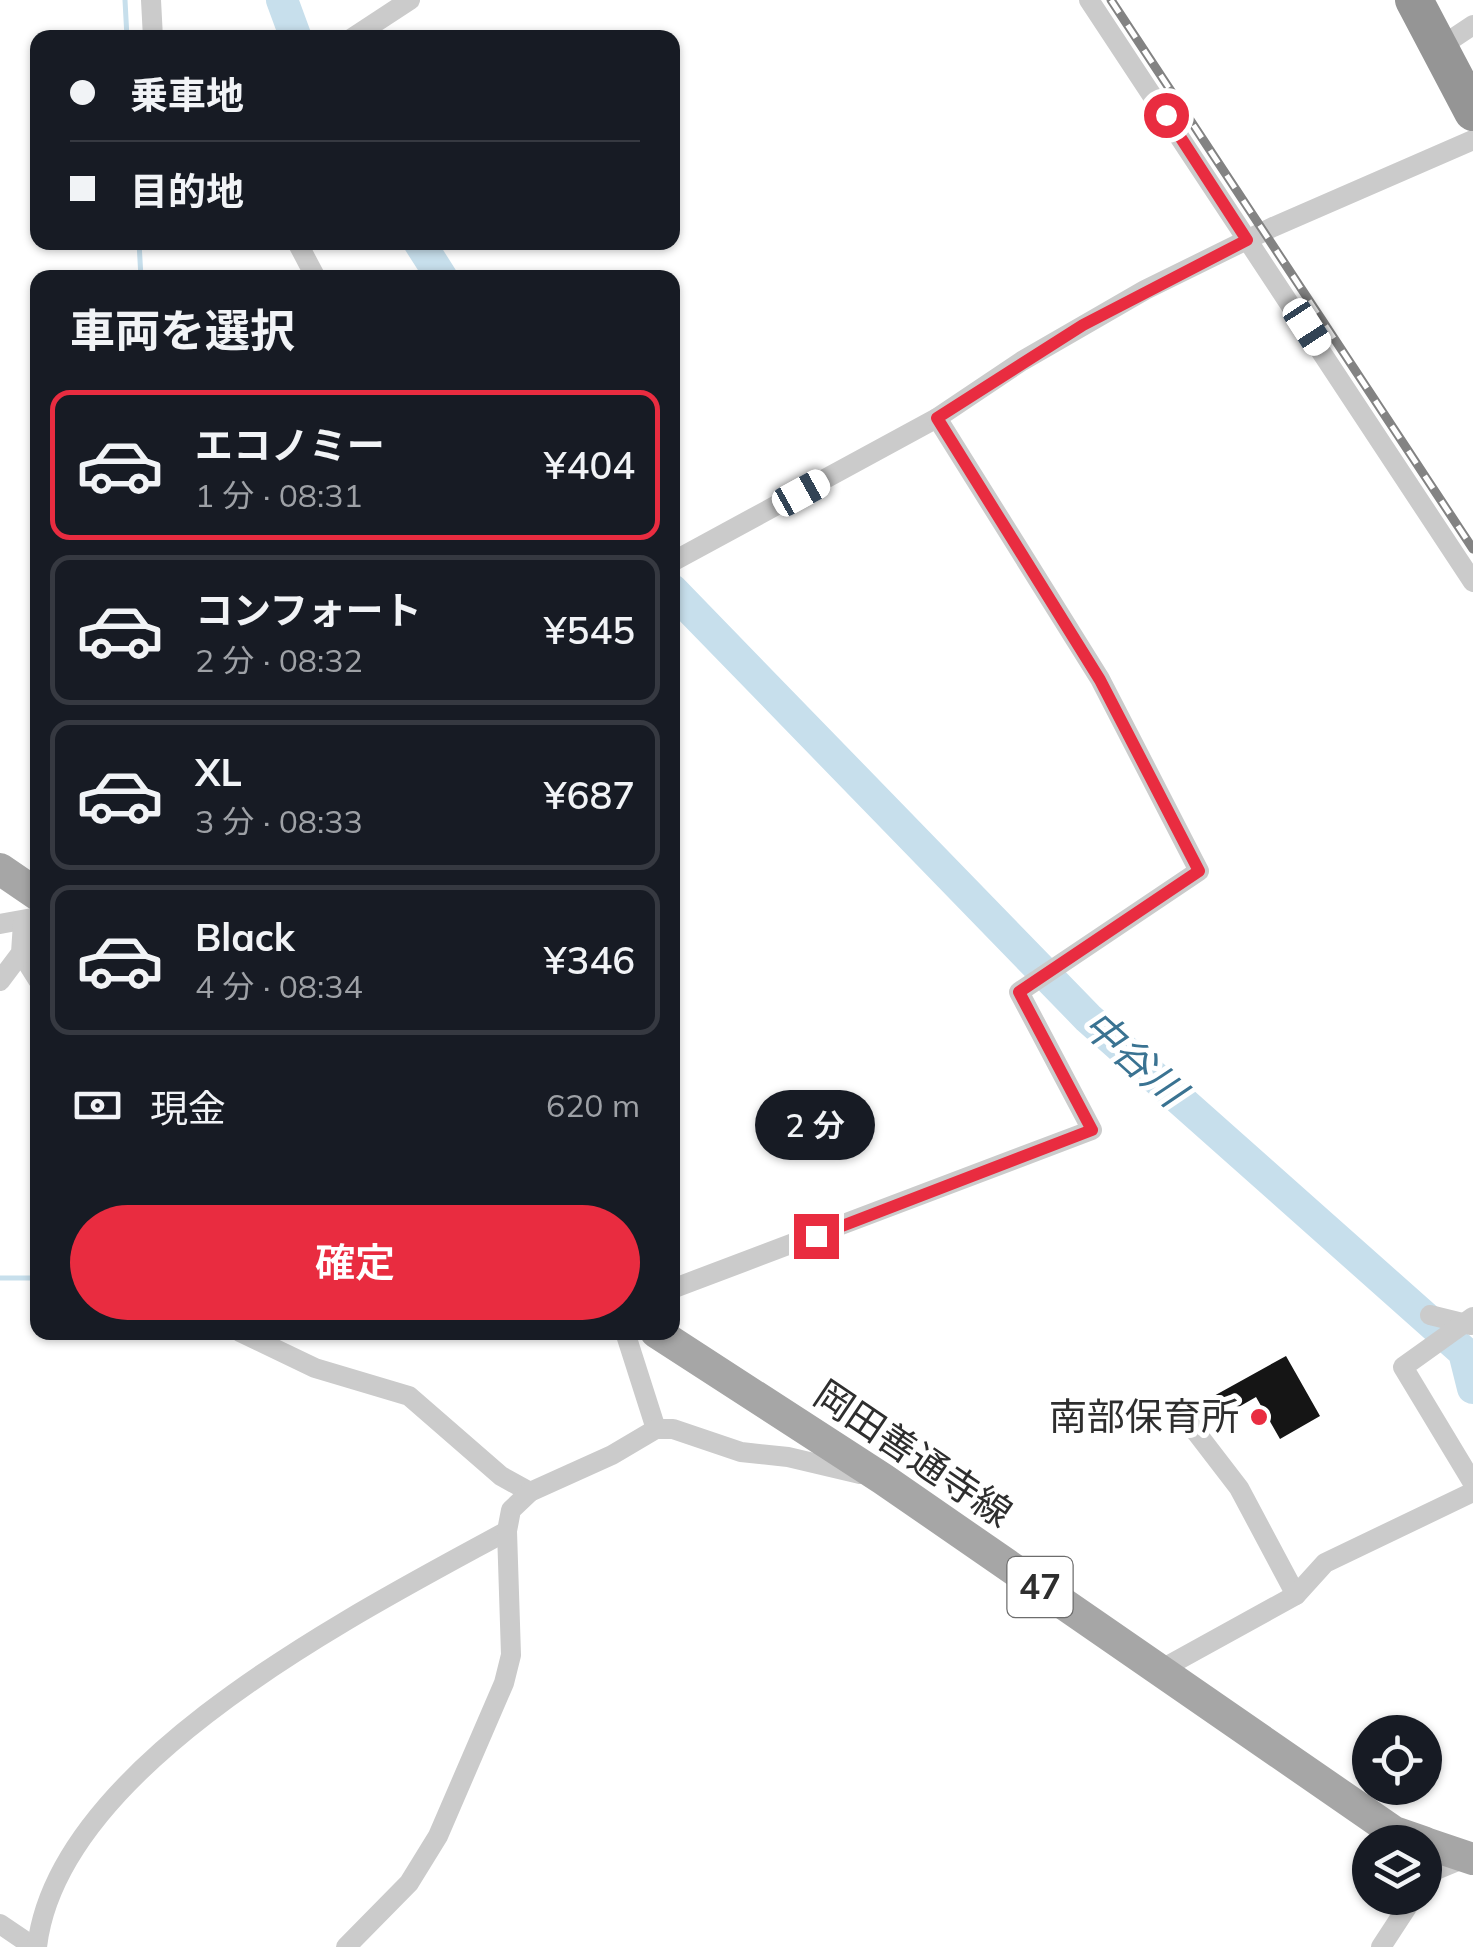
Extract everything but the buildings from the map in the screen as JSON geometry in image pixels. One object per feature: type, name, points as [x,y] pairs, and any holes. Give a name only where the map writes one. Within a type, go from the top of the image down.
[{"type":"highway","points":[[1414,0],[1473,112]]},
{"type":"main road","points":[[0,869],[30,908]]},
{"type":"main road","name":"岡田善通寺線","points":[[668,1340],[883,1479],[1384,1825]]},
{"type":"main road","name":"岡田善通寺線","points":[[1442,1849],[1469,1858]]},
{"type":"street","points":[[151,0],[153,30]]},
{"type":"street","points":[[364,30],[410,0]]},
{"type":"street","points":[[1090,0],[1473,582]]},
{"type":"street","points":[[1440,48],[1473,24]]},
{"type":"street","points":[[680,558],[937,418],[1037,352],[1145,290],[1247,240],[1473,140]]},
{"type":"street","points":[[680,1287],[1092,1130],[1019,992],[1199,871],[1100,680],[937,418]]},
{"type":"street","points":[[0,924],[30,913]]},
{"type":"street","points":[[0,981],[21,953],[30,922]]},
{"type":"street","points":[[21,953],[30,967]]},
{"type":"street","points":[[1430,1315],[1471,1322]]},
{"type":"street","points":[[1471,1322],[1403,1367],[1473,1483]]},
{"type":"street","points":[[257,1340],[315,1368],[408,1396],[501,1476],[530,1492]]},
{"type":"street","points":[[628,1340],[656,1429]]},
{"type":"street","points":[[1186,1419],[1239,1488],[1296,1595]]},
{"type":"street","points":[[346,1947],[408,1883],[438,1836],[504,1683],[511,1655],[507,1531],[511,1510],[530,1492],[612,1456],[656,1429],[673,1429],[741,1452],[788,1457],[883,1479]]},
{"type":"street","points":[[1160,1670],[1296,1595],[1325,1562],[1473,1492]]},
{"type":"street","points":[[0,1924],[35,1947],[47,1904],[70,1855],[99,1815],[198,1720],[313,1639],[507,1531]]},
{"type":"street","points":[[1442,1868],[1469,1858]]},
{"type":"street","points":[[1381,1947],[1402,1915]]},
{"type":"waterway","points":[[125,0],[127,30]]},
{"type":"waterway","name":"中谷川","points":[[282,0],[293,30]]},
{"type":"waterway","points":[[139,250],[141,270]]},
{"type":"waterway","name":"中谷川","points":[[424,250],[437,270]]},
{"type":"waterway","name":"中谷川","points":[[680,598],[1088,1018],[1464,1352],[1473,1388]]},
{"type":"waterway","points":[[0,1278],[30,1278]]},
{"type":"railway","points":[[1111,0],[1473,549]]},
{"type":"place","name":"南部保育所","points":[[1259,1417]]},
{"type":"route","points":[[816,1236],[1092,1130],[1019,992],[1199,871],[1100,680],[937,418],[1083,325],[1247,240],[1166,115]]}]
